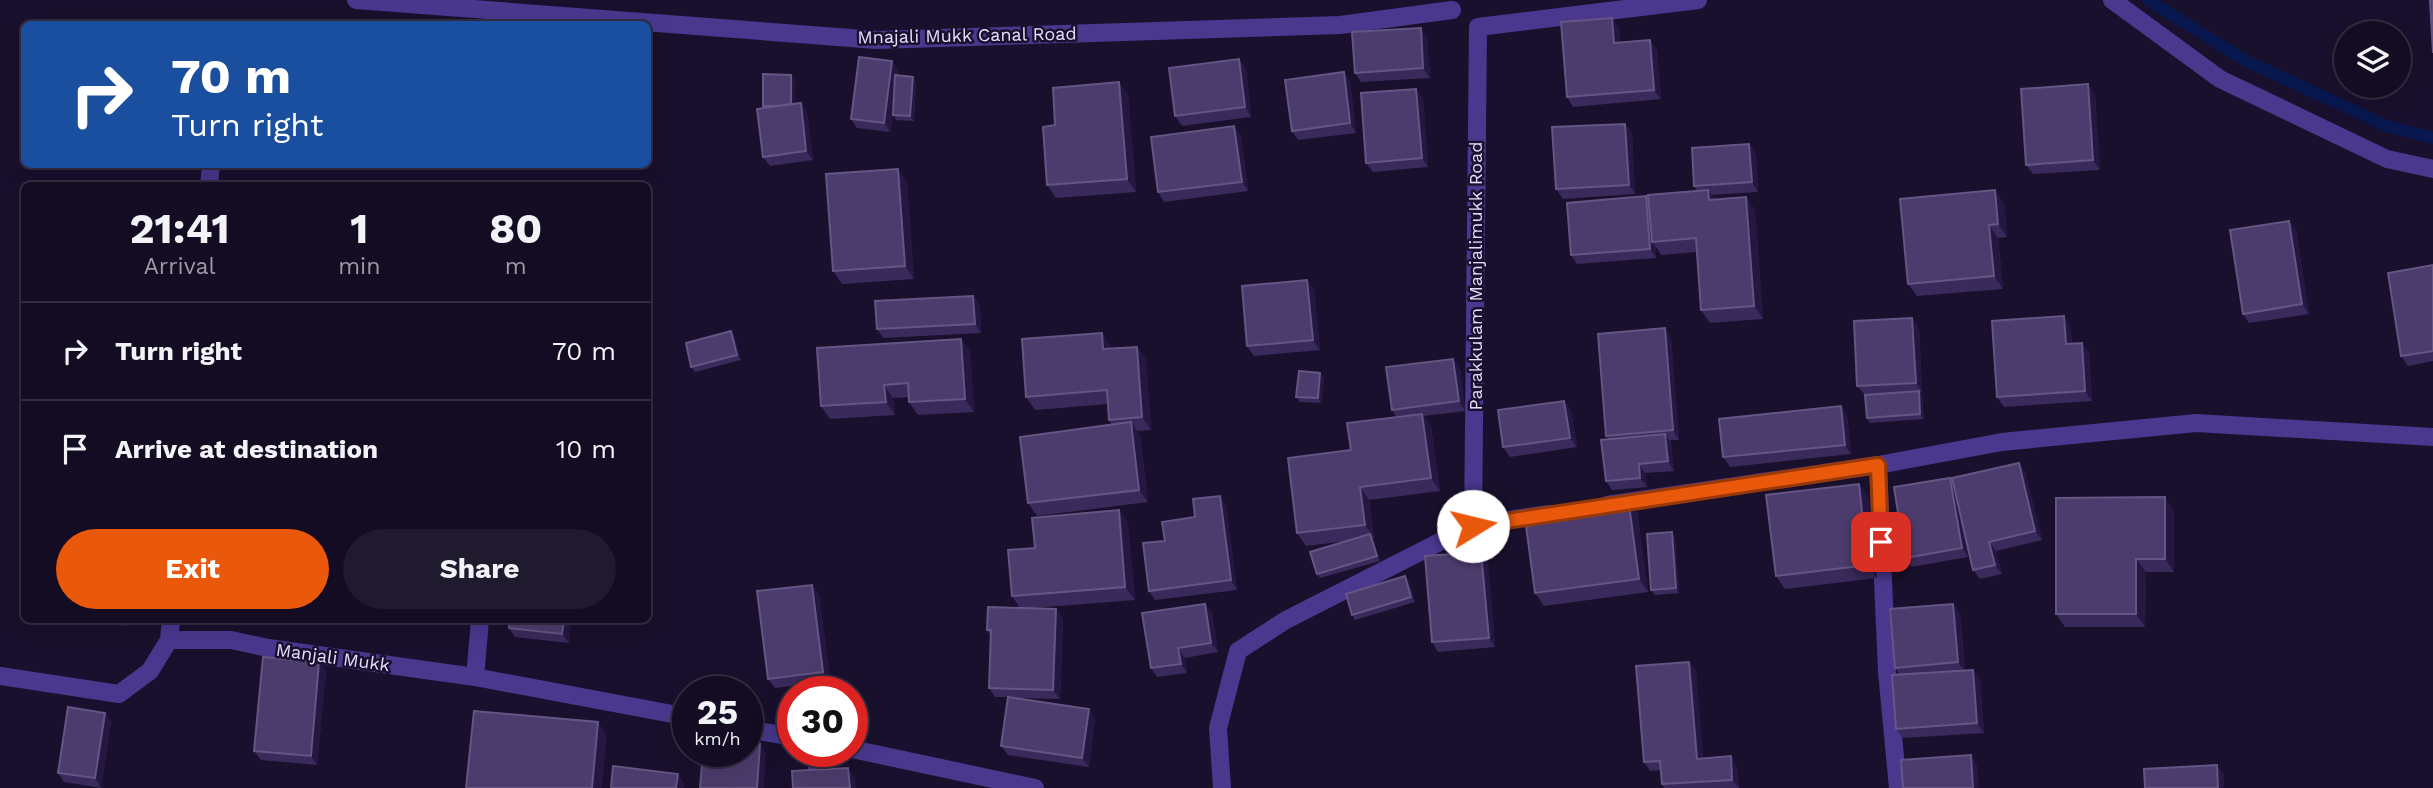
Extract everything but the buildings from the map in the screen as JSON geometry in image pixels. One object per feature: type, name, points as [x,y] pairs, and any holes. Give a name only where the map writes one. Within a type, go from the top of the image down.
[{"type":"street","name":"Mnajali Mukk Canal Road","points":[[356,0],[630,21]]},
{"type":"street","points":[[1451,5],[1478,27],[1699,0]]},
{"type":"street","points":[[2112,0],[2220,79],[2387,159],[2433,169]]},
{"type":"street","name":"Mnajali Mukk Canal Road","points":[[651,23],[877,40],[1340,25],[1451,5]]},
{"type":"street","name":"Parakkulam Manjalimukk Road","points":[[1473,526],[1478,27]]},
{"type":"street","points":[[1595,507],[1878,465],[2002,442],[2196,423],[2433,437]]},
{"type":"street","points":[[1878,465],[1886,672],[1898,788]]},
{"type":"street","points":[[1222,788],[1218,728],[1238,651],[1286,620],[1473,526],[1568,511]]},
{"type":"street","points":[[0,676],[119,694],[150,671],[169,640],[171,623]]},
{"type":"street","points":[[475,677],[480,623]]},
{"type":"street","name":"Manjali Mukk","points":[[169,640],[231,640],[268,648],[475,677],[672,715]]},
{"type":"street","points":[[868,753],[1035,788]]},
{"type":"street","points":[[815,788],[817,767]]},
{"type":"waterway","points":[[2148,0],[2246,61],[2387,126],[2433,138]]},
{"type":"route","points":[[1473,526],[1878,465],[1881,542]]}]
